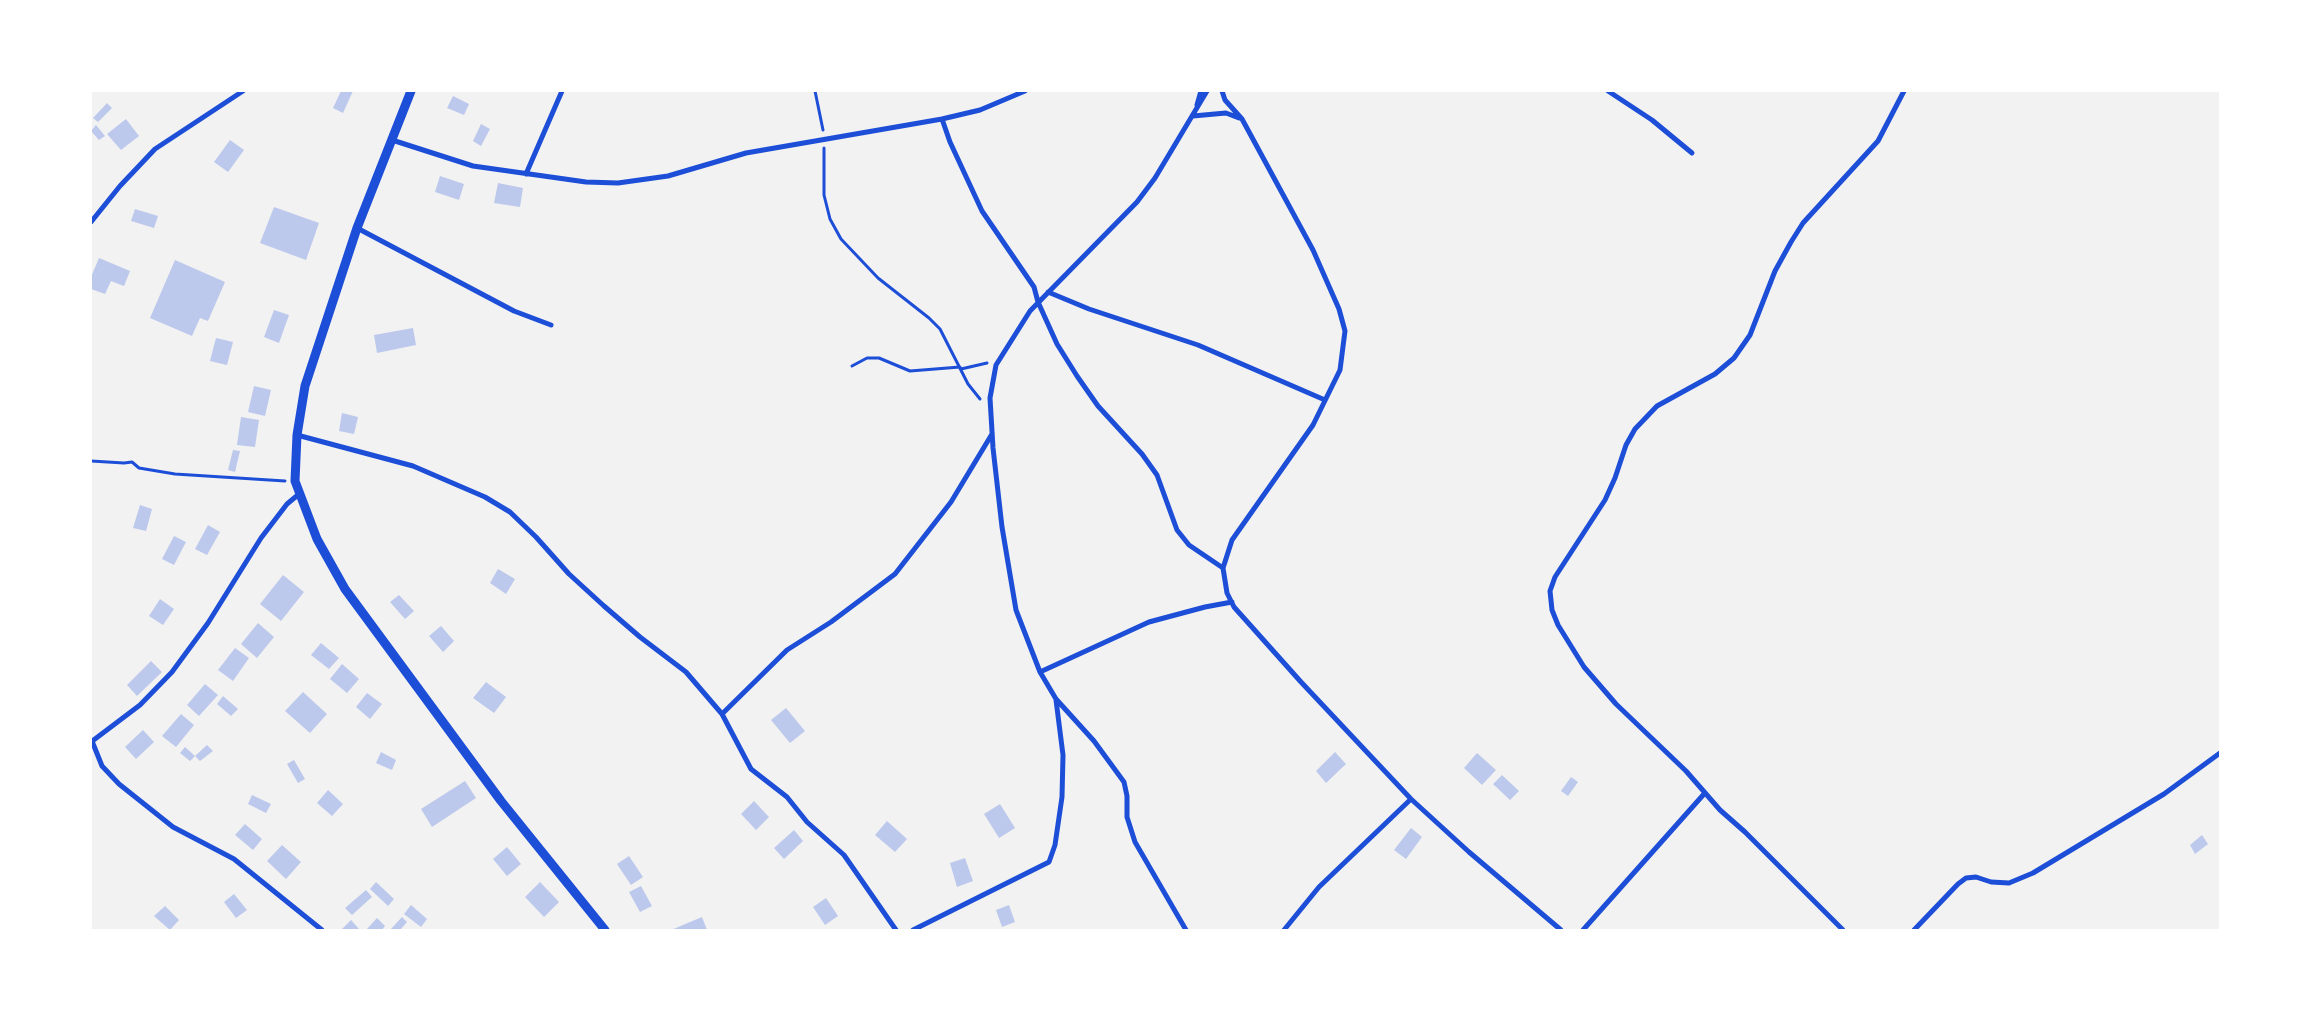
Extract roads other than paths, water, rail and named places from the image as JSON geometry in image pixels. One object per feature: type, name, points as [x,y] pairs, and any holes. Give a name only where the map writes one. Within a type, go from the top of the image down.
[{"type":"street","points":[[91,222],[120,186],[155,149],[242,91]]},
{"type":"street","points":[[411,91],[357,228],[305,386],[297,435],[295,481],[317,539],[345,589],[501,800],[605,930]]},
{"type":"street","points":[[526,174],[562,91]]},
{"type":"street","points":[[392,140],[473,166],[586,182],[626,182],[668,176],[746,153],[942,119],[980,110],[1025,91]]},
{"type":"street","points":[[1193,116],[1201,91]]},
{"type":"street","points":[[1186,930],[1135,842],[1127,817],[1127,796],[1124,782],[1094,741],[1056,699],[1040,672],[1016,610],[1002,527],[990,398],[998,362],[1038,302],[1137,202],[1207,91]]},
{"type":"street","points":[[1222,91],[1225,100],[1242,119],[1313,250],[1339,310],[1345,331],[1340,370],[1313,425],[1232,540],[1223,568],[1227,593],[1232,602],[1301,682],[1411,799],[1483,864],[1561,930]]},
{"type":"street","points":[[1608,91],[1652,120],[1692,153]]},
{"type":"street","points":[[1843,930],[1745,832],[1704,794],[1686,771],[1616,704],[1584,666],[1558,625],[1552,610],[1550,591],[1554,577],[1605,500],[1616,478],[1626,446],[1635,429],[1657,406],[1716,374],[1734,358],[1750,334],[1775,271],[1803,223],[1878,140],[1904,91]]},
{"type":"street","points":[[1193,116],[1226,113],[1242,119]]},
{"type":"street","points":[[942,119],[953,150],[982,211],[1004,246],[1025,271],[1034,287],[1038,302],[1057,344],[1077,376],[1098,406],[1142,454],[1157,475],[1177,530],[1189,545],[1223,568]]},
{"type":"street","points":[[357,228],[514,311],[551,325]]},
{"type":"street","points":[[1048,292],[1198,345],[1325,400]]},
{"type":"street","points":[[722,714],[787,650],[830,622],[895,574],[951,502],[992,434]]},
{"type":"street","points":[[297,435],[413,466],[498,503],[536,537],[569,574],[597,600],[640,638],[686,672],[722,714],[751,769],[787,797],[807,822],[844,855],[896,930]]},
{"type":"street","points":[[299,494],[287,504],[261,538],[208,623],[172,672],[140,705],[92,741],[102,766],[119,784],[172,827],[234,859],[322,930]]},
{"type":"street","points":[[1040,672],[1149,622],[1232,602]]},
{"type":"street","points":[[913,930],[1012,878],[1049,862],[1055,845],[1062,797],[1063,755],[1056,699]]},
{"type":"street","points":[[1914,930],[1966,878],[1976,877],[1991,882],[2009,883],[2033,873],[2164,794],[2220,754]]},
{"type":"street","points":[[1583,930],[1704,794]]},
{"type":"street","points":[[1284,930],[1319,886],[1411,799]]}]
